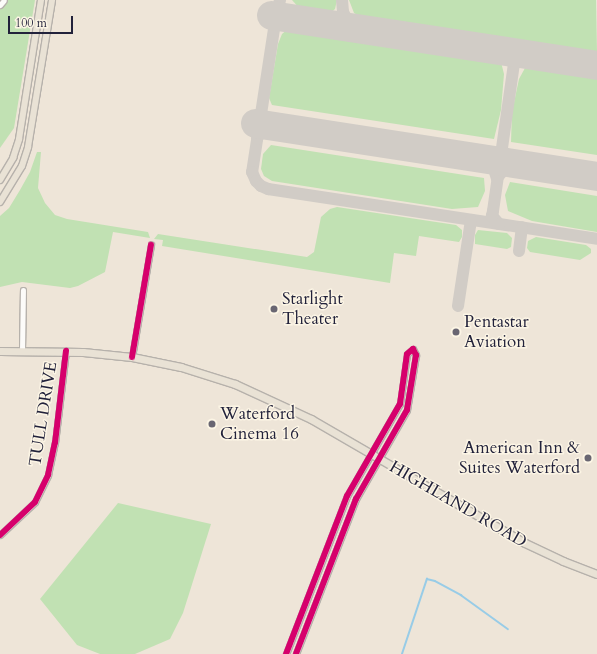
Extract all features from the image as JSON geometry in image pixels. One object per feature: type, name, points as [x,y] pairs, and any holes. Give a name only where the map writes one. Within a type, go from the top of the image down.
[{"type":"highway","name":"HIGHLAND ROAD","points":[[0,351],[66,351],[132,357],[197,371],[255,392],[311,419],[525,543],[563,561],[597,574]]},
{"type":"main road","points":[[0,180],[13,158],[19,139],[41,0]]},
{"type":"main road","points":[[0,202],[22,166],[28,147],[52,0]]},
{"type":"street","points":[[0,5],[4,0]]},
{"type":"street","points":[[132,357],[151,245]]},
{"type":"street","points":[[22,290],[22,351]]},
{"type":"street","points":[[286,654],[346,501],[370,454],[400,404],[407,354],[413,349],[416,355],[408,405],[356,499],[296,654]]},
{"type":"street","name":"TULL DRIVE","points":[[0,536],[35,502],[48,475],[55,438],[66,351]]},
{"type":"green space","points":[[0,0],[35,0],[14,128],[0,148]]},
{"type":"green space","points":[[292,0],[337,0],[335,9],[330,13],[300,9]]},
{"type":"green space","points":[[349,0],[596,0],[597,54],[364,19],[354,13]]},
{"type":"green space","points":[[288,29],[495,59],[501,62],[504,74],[501,110],[494,139],[272,105],[269,98],[278,44],[282,34]]},
{"type":"green space","points":[[533,65],[597,76],[597,155],[511,142],[512,112],[519,79],[525,68]]},
{"type":"green space","points":[[271,145],[484,178],[485,191],[478,207],[452,209],[272,181],[264,176],[261,169],[263,154]]},
{"type":"green space","points":[[37,152],[41,152],[38,188],[45,203],[55,215],[67,219],[148,232],[150,238],[113,232],[105,272],[78,286],[70,288],[22,282],[0,287],[0,216],[9,208],[20,190],[30,172]]},
{"type":"green space","points":[[510,182],[597,196],[597,232],[532,221],[508,211],[505,195]]},
{"type":"green space","points":[[337,207],[456,225],[462,230],[462,237],[459,242],[419,236],[416,256],[394,253],[390,283],[162,246],[163,240],[154,239],[158,234],[307,257],[314,252],[321,217],[330,209]]},
{"type":"green space","points":[[478,230],[507,233],[512,238],[511,247],[507,249],[475,244],[475,235]]},
{"type":"green space","points":[[536,237],[586,245],[591,249],[591,253],[580,260],[530,252],[527,248],[528,241]]},
{"type":"green space","points":[[118,503],[211,524],[183,613],[170,639],[135,654],[100,654],[77,645],[40,599]]},
{"type":"waterway","points":[[402,654],[427,579],[435,581],[461,595],[508,629]]},
{"type":"taxiway","points":[[280,0],[276,16],[252,172],[256,181],[261,186],[268,189],[597,239]]},
{"type":"taxiway","points":[[342,0],[343,12],[347,20],[361,29]]},
{"type":"taxiway","points":[[506,51],[512,57],[514,63]]},
{"type":"taxiway","points":[[499,224],[492,216],[514,63],[517,58],[526,54]]},
{"type":"taxiway","points":[[257,139],[260,132],[274,126]]},
{"type":"taxiway","points":[[480,158],[487,161],[494,169],[497,179]]},
{"type":"taxiway","points":[[497,178],[505,168],[519,164]]},
{"type":"taxiway","points":[[458,306],[471,220]]},
{"type":"taxiway","points":[[519,251],[522,227]]},
{"type":"runway","points":[[271,15],[597,65]]},
{"type":"runway","points":[[255,123],[597,176]]},
{"type":"cycle path","points":[[132,357],[151,245]]},
{"type":"cycle path","points":[[286,654],[347,496],[400,404],[407,354],[413,349],[416,355],[407,410],[356,499],[296,654]]},
{"type":"cycle path","points":[[0,535],[35,502],[48,475],[55,443],[66,351]]},
{"type":"place","name":"Starlight Theater","points":[[274,309]]},
{"type":"place","name":"Pentastar Aviation","points":[[456,332]]},
{"type":"place","name":"Waterford Cinema 16","points":[[212,424]]},
{"type":"place","name":"American Inn & Suites Waterford","points":[[588,458]]}]
